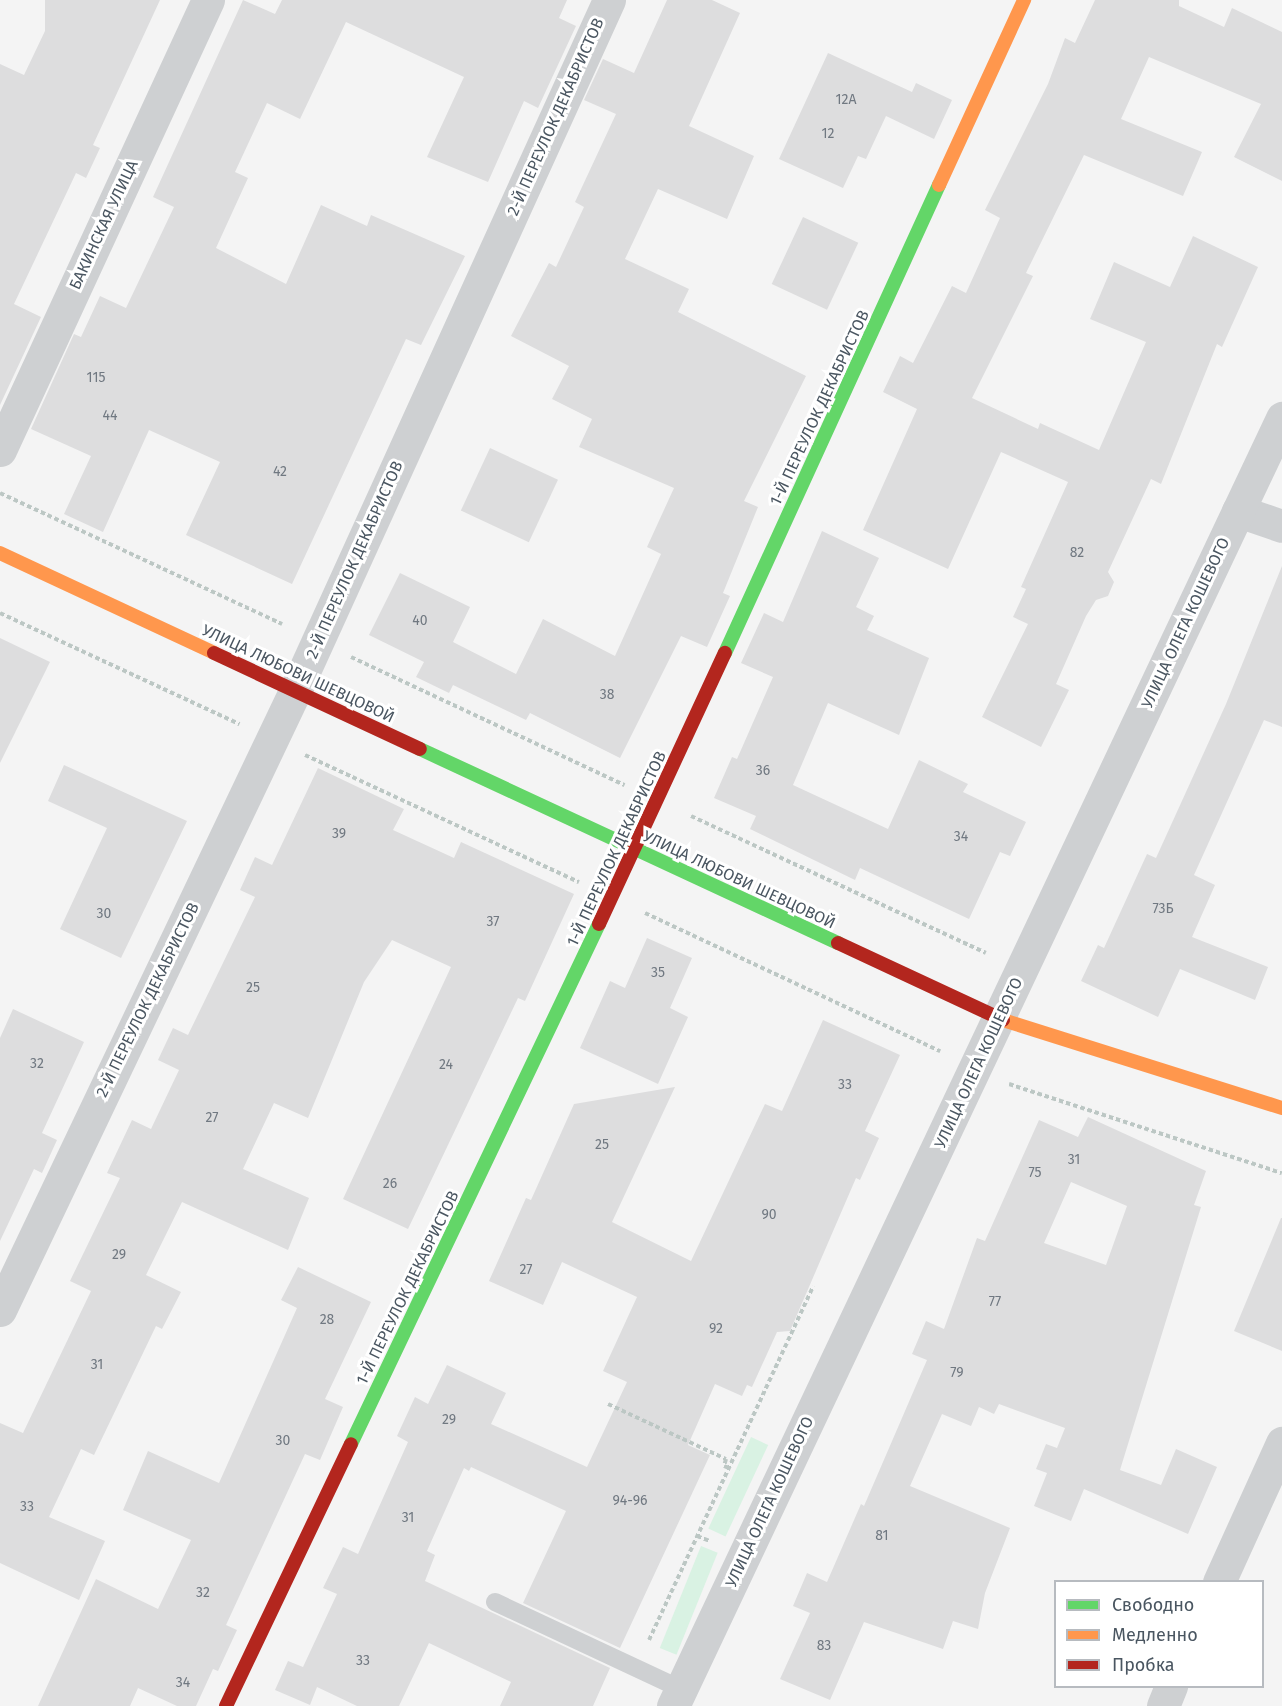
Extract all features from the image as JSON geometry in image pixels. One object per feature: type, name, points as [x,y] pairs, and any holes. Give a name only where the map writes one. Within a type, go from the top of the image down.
[{"type":"street","name":"БАКИНСКАЯ УЛИЦА","points":[[0,450],[207,0]]},
{"type":"street","name":"2-Й ПЕРЕУЛОК ДЕКАБРИСТОВ","points":[[0,1311],[295,691],[609,0]]},
{"type":"street","name":"1-Й ПЕРЕУЛОК ДЕКАБРИСТОВ","points":[[226,1706],[635,850],[1024,0]]},
{"type":"street","name":"УЛИЦА ОЛЕГА КОШЕВОГО","points":[[677,1698],[1000,1019],[1282,418]]},
{"type":"street","points":[[1238,511],[1282,526]]},
{"type":"street","name":"УЛИЦА ЛЮБОВИ ШЕВЦОВОЙ","points":[[0,554],[1000,1019],[1282,1108]]},
{"type":"street","points":[[1219,1580],[1282,1443]]},
{"type":"street","points":[[1162,1706],[1170,1688]]},
{"type":"lane","points":[[495,1602],[636,1668],[677,1698]]},
{"type":"path","points":[[0,493],[1022,970]]},
{"type":"path","points":[[636,1668],[813,1286]]},
{"type":"path","points":[[608,1404],[726,1459],[724,1466],[729,1468]]},
{"type":"green space","points":[[751,1437],[768,1445],[726,1537],[708,1529]]},
{"type":"green space","points":[[701,1546],[718,1553],[676,1655],[660,1648]]},
{"type":"building","points":[[45,0],[160,0],[93,145],[100,148],[86,178],[76,173],[14,304],[41,317],[0,405],[0,64],[24,75],[45,31]]},
{"type":"building","points":[[243,0],[275,14],[282,0],[567,0],[559,18],[576,26],[538,108],[524,101],[488,182],[427,157],[464,77],[346,22],[300,119],[267,103],[235,172],[248,178],[216,248],[286,284],[321,205],[367,226],[371,215],[465,256],[421,345],[406,339],[292,584],[186,535],[220,462],[149,430],[103,532],[64,514],[91,456],[31,429],[74,334],[81,337],[100,296],[126,308],[174,207],[153,197]]},
{"type":"building","points":[[667,0],[712,0],[740,13],[689,126],[754,156],[727,219],[658,189],[625,259],[689,289],[678,312],[806,376],[744,501],[758,507],[723,593],[730,596],[707,647],[681,636],[620,758],[530,713],[526,720],[453,685],[449,693],[416,677],[424,662],[369,635],[400,573],[470,607],[453,642],[516,674],[543,619],[615,656],[661,554],[647,547],[674,488],[579,447],[592,419],[552,399],[569,366],[511,336],[549,263],[556,267],[584,207],[575,202],[616,114],[584,100],[603,59],[634,73]]},
{"type":"building","points":[[1095,0],[1179,0],[1179,6],[1224,27],[1232,8],[1282,32],[1282,181],[1234,157],[1261,104],[1149,57],[1121,119],[1202,152],[1183,196],[1084,155],[1026,273],[1033,276],[972,398],[1038,429],[1040,423],[1099,450],[1146,342],[1090,319],[1114,262],[1170,287],[1193,236],[1258,267],[1222,347],[1217,344],[1161,484],[1151,479],[1108,572],[1114,582],[1108,596],[1096,600],[1086,616],[1056,684],[1069,690],[1041,747],[982,717],[1028,624],[1013,617],[1026,589],[1021,587],[1068,482],[1001,452],[948,569],[863,530],[917,409],[883,392],[900,356],[913,363],[952,286],[966,293],[1000,218],[985,210],[1048,84],[1065,38],[1075,43]]},
{"type":"building","points":[[828,53],[912,92],[916,83],[952,100],[934,139],[886,116],[866,159],[858,156],[843,188],[779,159]]},
{"type":"building","points":[[803,217],[858,243],[827,310],[772,284]]},
{"type":"building","points":[[490,448],[558,480],[529,542],[461,511]]},
{"type":"building","points":[[822,531],[879,558],[856,607],[874,616],[867,630],[929,658],[899,735],[828,703],[793,785],[888,829],[919,760],[968,784],[963,792],[1026,822],[1010,856],[1000,852],[969,919],[860,868],[855,880],[750,829],[756,816],[714,798],[732,757],[737,759],[773,677],[741,663],[764,613],[783,622]]},
{"type":"building","points":[[1282,566],[1282,727],[1264,720],[1194,875],[1215,885],[1192,937],[1268,967],[1255,1000],[1180,969],[1158,1017],[1081,981],[1098,945],[1104,948],[1147,854],[1156,858],[1226,704]]},
{"type":"building","points":[[0,638],[50,662],[0,763]]},
{"type":"building","points":[[64,765],[187,821],[121,958],[60,929],[107,828],[48,801]]},
{"type":"building","points":[[318,768],[404,809],[393,830],[454,858],[461,842],[574,894],[525,1001],[518,998],[408,1229],[343,1199],[451,967],[392,940],[364,982],[308,1118],[274,1103],[243,1169],[309,1198],[288,1250],[182,1202],[146,1275],[181,1292],[162,1329],[156,1326],[94,1455],[81,1449],[49,1517],[105,1541],[79,1600],[0,1563],[0,1423],[23,1433],[91,1291],[70,1281],[120,1178],[107,1173],[132,1120],[151,1129],[179,1070],[158,1060],[173,1028],[188,1035],[255,897],[240,890],[255,857],[272,865]]},
{"type":"building","points":[[647,938],[692,958],[670,1008],[688,1017],[658,1084],[580,1048],[610,981],[625,988]]},
{"type":"building","points":[[13,1009],[84,1042],[42,1133],[57,1140],[42,1173],[34,1169],[0,1241],[0,1038]]},
{"type":"building","points":[[823,1020],[900,1055],[865,1131],[879,1138],[860,1180],[856,1178],[790,1331],[777,1332],[752,1387],[747,1385],[742,1396],[715,1384],[688,1445],[710,1455],[620,1648],[523,1603],[566,1511],[471,1467],[469,1471],[464,1468],[427,1551],[435,1555],[425,1581],[610,1668],[593,1706],[500,1706],[511,1682],[429,1643],[399,1706],[357,1706],[317,1687],[310,1705],[275,1690],[288,1661],[303,1667],[337,1594],[323,1588],[343,1547],[358,1554],[408,1442],[397,1436],[415,1397],[428,1404],[447,1365],[506,1393],[491,1424],[587,1467],[627,1382],[603,1371],[637,1297],[562,1262],[543,1305],[489,1281],[526,1198],[531,1200],[574,1104],[675,1087],[612,1222],[691,1261],[765,1104],[782,1111]]},
{"type":"building","points":[[1088,1117],[1206,1171],[1194,1205],[1201,1207],[1120,1470],[1161,1485],[1176,1449],[1217,1467],[1188,1534],[1084,1489],[1071,1521],[1034,1506],[1047,1473],[1036,1469],[1046,1444],[1057,1448],[1065,1428],[999,1404],[994,1414],[979,1407],[971,1426],[942,1414],[910,1486],[1010,1528],[985,1593],[978,1629],[953,1621],[943,1649],[864,1622],[830,1700],[780,1679],[810,1613],[793,1606],[807,1573],[827,1582],[861,1504],[864,1506],[927,1360],[912,1354],[926,1321],[944,1329],[977,1238],[985,1241],[1039,1120],[1078,1137]],"holes":[[[1071,1182],[1127,1206],[1106,1265],[1044,1243]]]},
{"type":"building","points":[[1282,1218],[1282,1351],[1234,1331]]},
{"type":"building","points":[[298,1267],[371,1302],[325,1399],[343,1407],[320,1460],[305,1454],[226,1625],[237,1630],[218,1671],[213,1669],[196,1706],[177,1706],[138,1688],[130,1706],[38,1706],[96,1579],[158,1609],[191,1540],[123,1510],[148,1451],[219,1483],[297,1308],[281,1300]]},
{"type":"traffic: fast","points":[[725,653],[939,185]]},
{"type":"traffic: fast","points":[[420,749],[838,943]]},
{"type":"traffic: fast","points":[[351,1444],[599,924]]},
{"type":"traffic: slow","points":[[939,185],[1024,0]]},
{"type":"traffic: slow","points":[[0,553],[214,653]]},
{"type":"traffic: slow","points":[[1003,1020],[1282,1108]]},
{"type":"traffic: jam","points":[[214,653],[420,749]]},
{"type":"traffic: jam","points":[[599,924],[725,653]]},
{"type":"traffic: jam","points":[[838,943],[1003,1020]]},
{"type":"traffic: jam","points":[[226,1706],[351,1444]]}]
